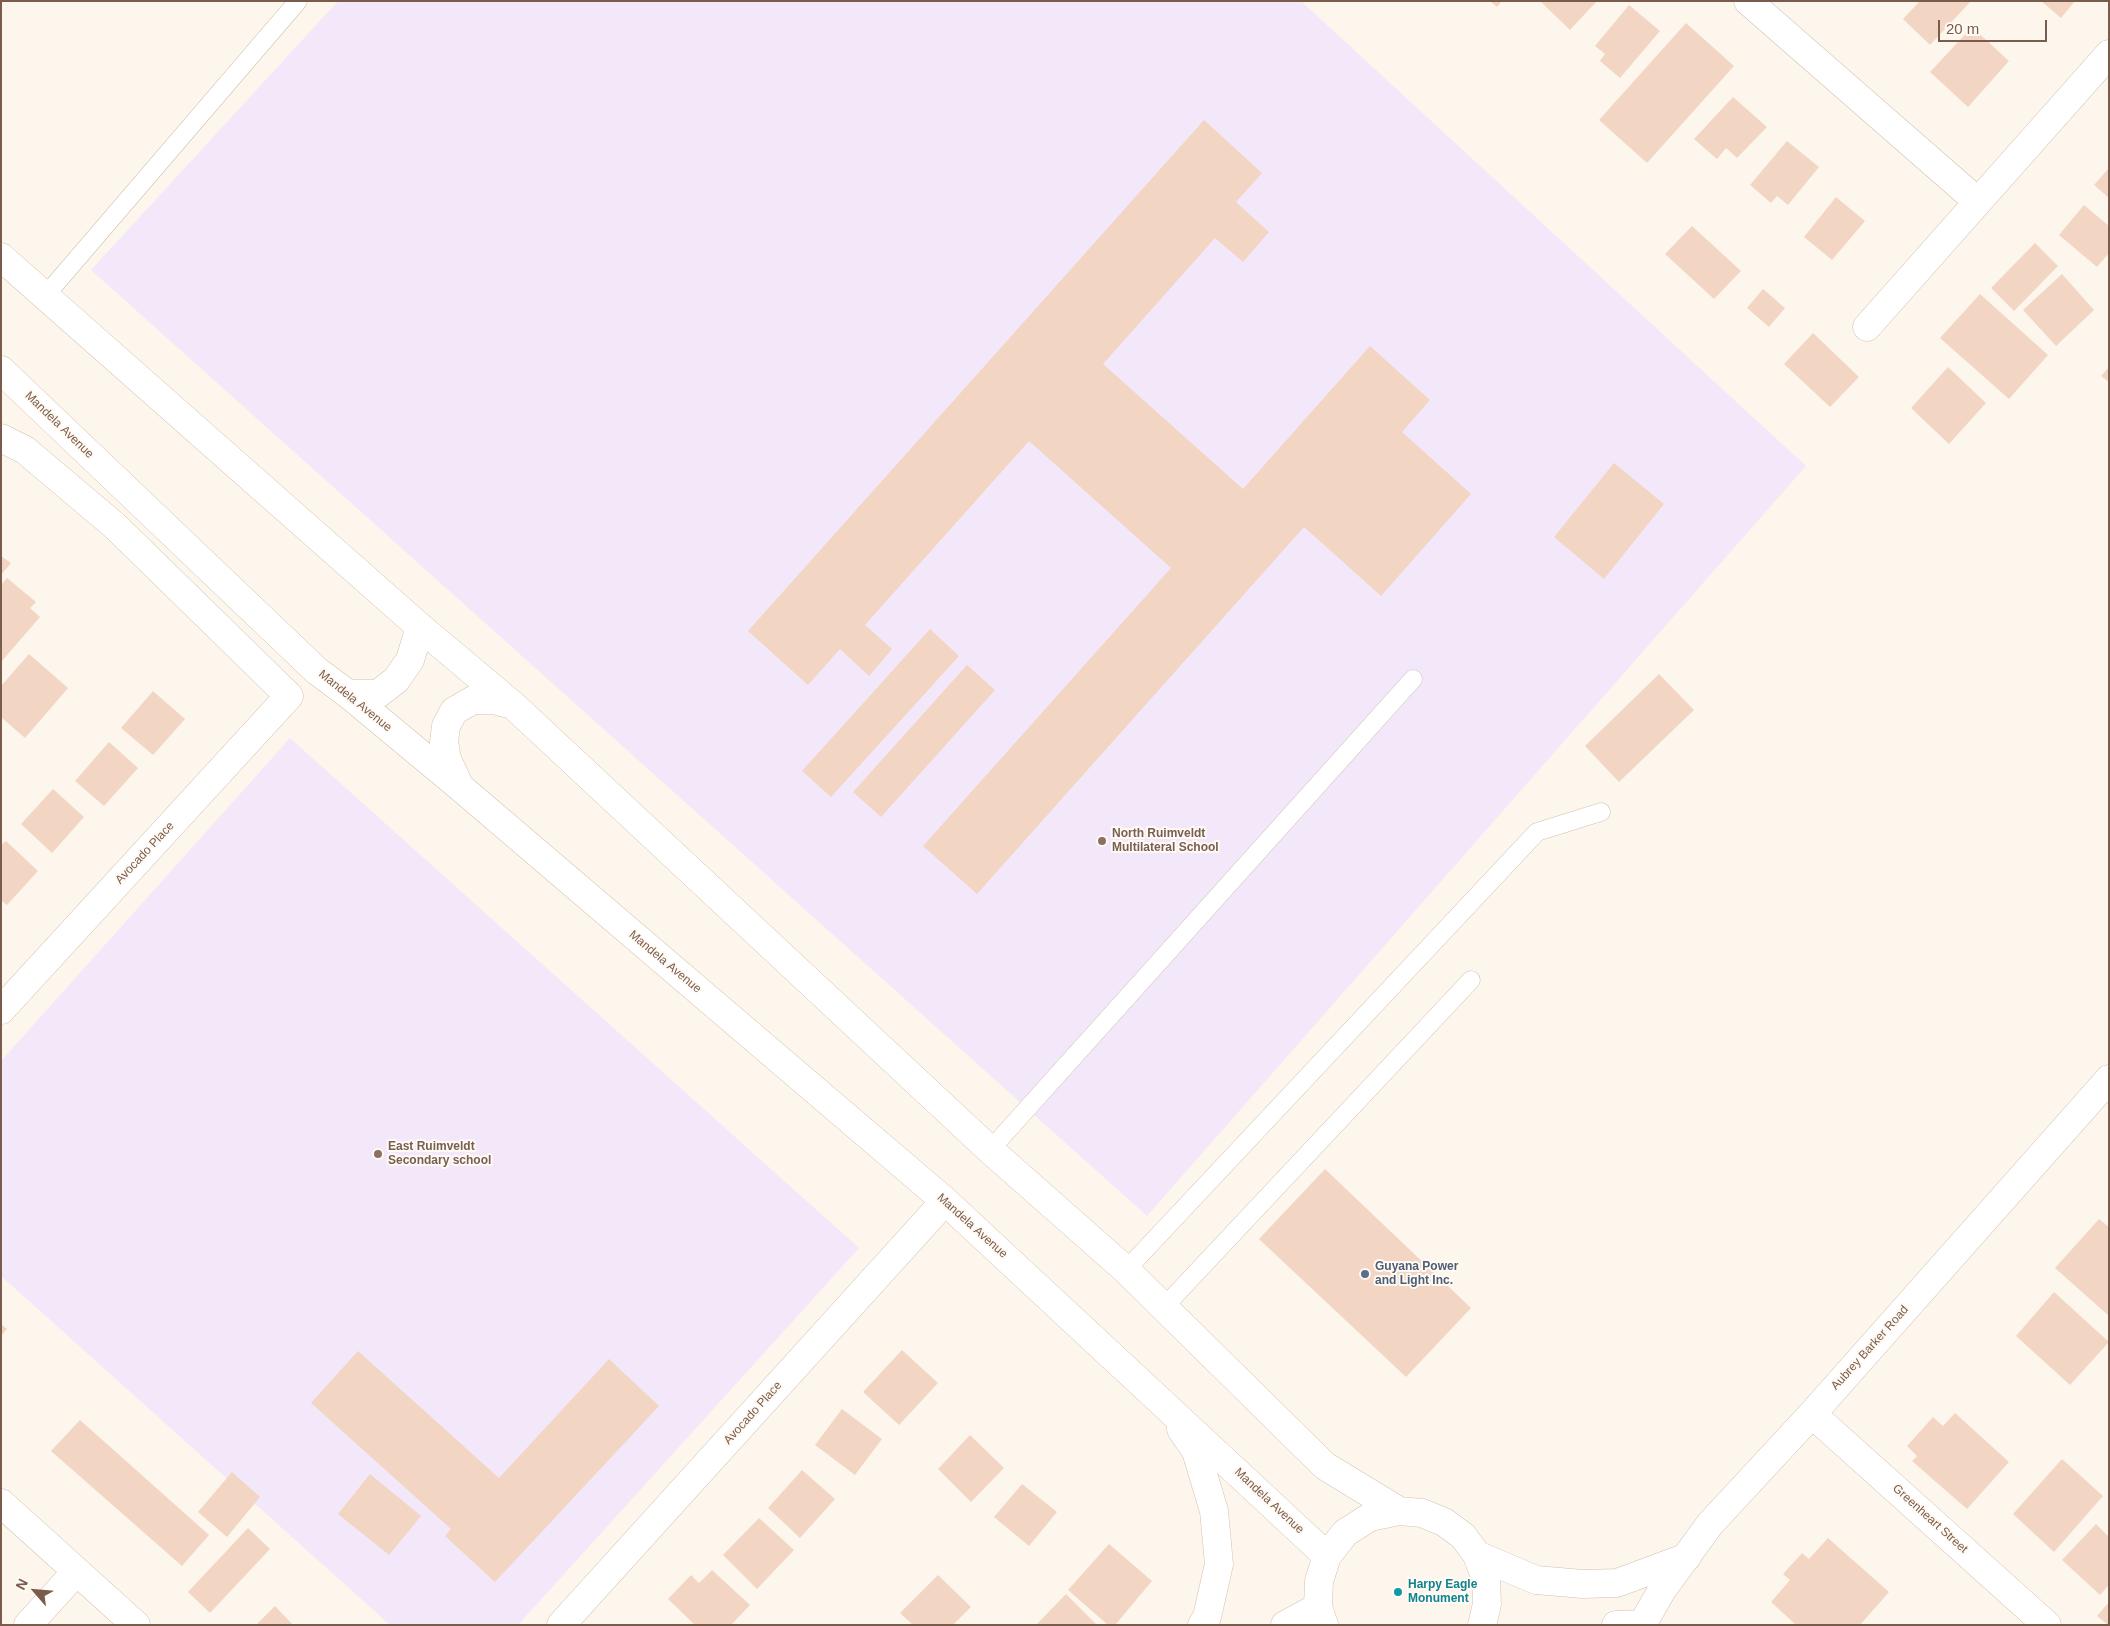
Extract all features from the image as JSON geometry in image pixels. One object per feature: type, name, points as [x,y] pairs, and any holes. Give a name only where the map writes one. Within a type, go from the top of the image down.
[{"type":"main road","points":[[1748,1],[1977,201]]},
{"type":"main road","points":[[1867,327],[2109,54]]},
{"type":"main road","points":[[1,257],[420,627],[514,706],[990,1150],[1126,1270],[1325,1466],[1399,1511]]},
{"type":"main road","name":"Mandela Avenue","points":[[1,370],[317,671],[348,694],[460,787],[945,1200],[1327,1556]]},
{"type":"main road","name":"Avocado Place","points":[[1,438],[25,450],[115,526],[289,696],[1,1010]]},
{"type":"main road","points":[[348,694],[378,694],[396,680],[410,660],[420,627]]},
{"type":"main road","points":[[460,787],[447,759],[444,742],[446,726],[454,711],[474,700],[493,700],[514,706]]},
{"type":"main road","name":"Aubrey Barker Road","points":[[1633,1624],[1662,1590],[1710,1524],[1812,1414],[2109,1079]]},
{"type":"main road","name":"Avocado Place","points":[[561,1625],[945,1200]]},
{"type":"main road","points":[[1161,1400],[1196,1451],[1214,1512],[1219,1564],[1206,1617],[1202,1625]]},
{"type":"main road","name":"Greenheart Street","points":[[1812,1414],[2047,1625]]},
{"type":"main road","points":[[1,1503],[136,1625]]},
{"type":"main road","points":[[1286,1625],[1321,1616],[1319,1581],[1327,1556],[1345,1533],[1370,1517],[1399,1511],[1422,1512],[1444,1522],[1463,1536],[1477,1555],[1486,1579],[1487,1604],[1482,1625]]},
{"type":"main road","points":[[1477,1555],[1536,1580],[1583,1584],[1617,1583],[1687,1557]]},
{"type":"main road","points":[[28,1625],[76,1572]]},
{"type":"lane","points":[[46,296],[298,1]]},
{"type":"lane","points":[[990,1150],[1413,680]]},
{"type":"lane","points":[[1126,1270],[1537,832],[1601,812]]},
{"type":"lane","points":[[1164,1306],[1471,980]]},
{"type":"shaded area","name":"North Ruimveldt Multilateral School","points":[[338,1],[1301,1],[1806,466],[1147,1216],[91,270]]},
{"type":"shaded area","name":"East Ruimveldt Secondary school","points":[[290,738],[859,1248],[518,1625],[390,1625],[1,1276],[1,1061]]},
{"type":"building","points":[[1490,1],[1502,1],[1497,7]]},
{"type":"building","points":[[1540,1],[1597,1],[1570,30]]},
{"type":"building","points":[[1920,1],[1971,1],[1930,45],[1903,19]]},
{"type":"building","points":[[2041,1],[2075,1],[2061,18]]},
{"type":"building","points":[[1629,5],[1660,31],[1620,78],[1600,61],[1605,54],[1595,46]]},
{"type":"building","points":[[1686,23],[1734,66],[1647,163],[1599,120]]},
{"type":"building","points":[[1972,27],[2009,61],[1968,107],[1930,72]]},
{"type":"building","points":[[1733,97],[1767,127],[1737,158],[1726,148],[1717,159],[1694,139]]},
{"type":"building","points":[[1204,120],[1262,173],[1236,202],[1269,232],[1243,262],[1215,238],[1103,364],[1243,489],[1370,346],[1430,400],[1402,432],[1471,494],[1381,596],[1304,527],[977,894],[923,846],[1171,568],[1029,441],[865,625],[892,649],[869,676],[840,649],[808,685],[748,631]]},
{"type":"building","points":[[1787,141],[1819,167],[1788,205],[1777,196],[1771,203],[1750,185]]},
{"type":"building","points":[[2109,168],[2109,198],[2094,185]]},
{"type":"building","points":[[1836,197],[1865,221],[1832,260],[1804,237]]},
{"type":"building","points":[[2084,205],[2109,226],[2109,253],[2097,267],[2059,235]]},
{"type":"building","points":[[1692,226],[1741,271],[1714,299],[1665,254]]},
{"type":"building","points":[[2035,243],[2058,266],[2014,311],[1991,288]]},
{"type":"building","points":[[2062,274],[2094,310],[2056,346],[2023,310]]},
{"type":"building","points":[[1763,289],[1785,308],[1769,327],[1747,308]]},
{"type":"building","points":[[1980,294],[2048,355],[2009,399],[1940,338]]},
{"type":"building","points":[[1813,333],[1859,377],[1830,407],[1784,364]]},
{"type":"building","points":[[1948,367],[1986,403],[1949,444],[1911,408]]},
{"type":"building","points":[[2109,367],[2109,382],[2101,376]]},
{"type":"building","points":[[1614,463],[1664,504],[1604,579],[1554,537]]},
{"type":"building","points":[[1,556],[11,563],[1,575]]},
{"type":"building","points":[[7,578],[36,602],[30,608],[40,617],[1,662],[1,585]]},
{"type":"building","points":[[930,629],[959,656],[831,797],[802,771]]},
{"type":"building","points":[[29,654],[68,688],[25,738],[1,717],[1,686]]},
{"type":"building","points":[[967,665],[995,690],[881,817],[853,792]]},
{"type":"building","points":[[1659,674],[1694,710],[1619,782],[1585,746]]},
{"type":"building","points":[[153,691],[185,719],[153,755],[121,728]]},
{"type":"building","points":[[109,742],[138,768],[104,806],[75,781]]},
{"type":"building","points":[[53,789],[84,817],[52,853],[21,824]]},
{"type":"building","points":[[6,841],[38,871],[7,905],[1,900],[1,845]]},
{"type":"building","name":"Guyana Power and Light Inc.","points":[[1325,1169],[1471,1308],[1406,1377],[1259,1239]]},
{"type":"building","points":[[2099,1219],[2109,1227],[2109,1316],[2055,1268]]},
{"type":"building","points":[[2054,1292],[2109,1342],[2070,1385],[2016,1336]]},
{"type":"building","points":[[1,1324],[7,1329],[1,1336]]},
{"type":"building","points":[[902,1350],[938,1383],[899,1425],[863,1392]]},
{"type":"building","points":[[358,1351],[499,1478],[609,1359],[659,1406],[495,1582],[445,1536],[451,1529],[311,1403]]},
{"type":"building","points":[[842,1409],[882,1439],[855,1475],[815,1445]]},
{"type":"building","points":[[1955,1413],[2009,1462],[1967,1509],[1912,1461],[1917,1456],[1907,1446],[1933,1417],[1943,1426]]},
{"type":"building","points":[[80,1420],[209,1535],[182,1566],[51,1451]]},
{"type":"building","points":[[970,1435],[1004,1468],[971,1502],[938,1469]]},
{"type":"building","points":[[2062,1459],[2103,1496],[2054,1552],[2013,1514]]},
{"type":"building","points":[[802,1470],[835,1499],[800,1538],[768,1508]]},
{"type":"building","points":[[232,1472],[260,1497],[227,1537],[198,1512]]},
{"type":"building","points":[[370,1474],[421,1516],[389,1555],[338,1514]]},
{"type":"building","points":[[1022,1484],[1057,1512],[1029,1546],[994,1517]]},
{"type":"building","points":[[759,1518],[794,1550],[757,1589],[723,1555]]},
{"type":"building","points":[[2096,1524],[2109,1537],[2109,1585],[2100,1595],[2062,1560]]},
{"type":"building","points":[[248,1528],[270,1549],[210,1613],[188,1592]]},
{"type":"building","points":[[1828,1538],[1889,1592],[1860,1625],[1796,1625],[1771,1602],[1790,1580],[1783,1574],[1802,1553],[1809,1559]]},
{"type":"building","points":[[1109,1544],[1152,1581],[1115,1625],[1108,1625],[1068,1590]]},
{"type":"building","points":[[712,1570],[750,1605],[731,1625],[695,1625],[668,1599],[691,1575],[699,1583]]},
{"type":"building","points":[[938,1575],[971,1607],[953,1625],[913,1625],[900,1613]]},
{"type":"building","points":[[1066,1594],[1097,1625],[1036,1625]]},
{"type":"building","points":[[2109,1602],[2109,1625],[2108,1625],[2097,1616]]},
{"type":"building","points":[[275,1606],[293,1625],[256,1625]]},
{"type":"place","name":"North Ruimveldt Multilateral School","points":[[1102,841]]},
{"type":"place","name":"East Ruimveldt Secondary school","points":[[378,1154]]},
{"type":"place","name":"Guyana Power and Light Inc.","points":[[1365,1274]]},
{"type":"place","name":"Harpy Eagle Monument","points":[[1398,1592]]}]
